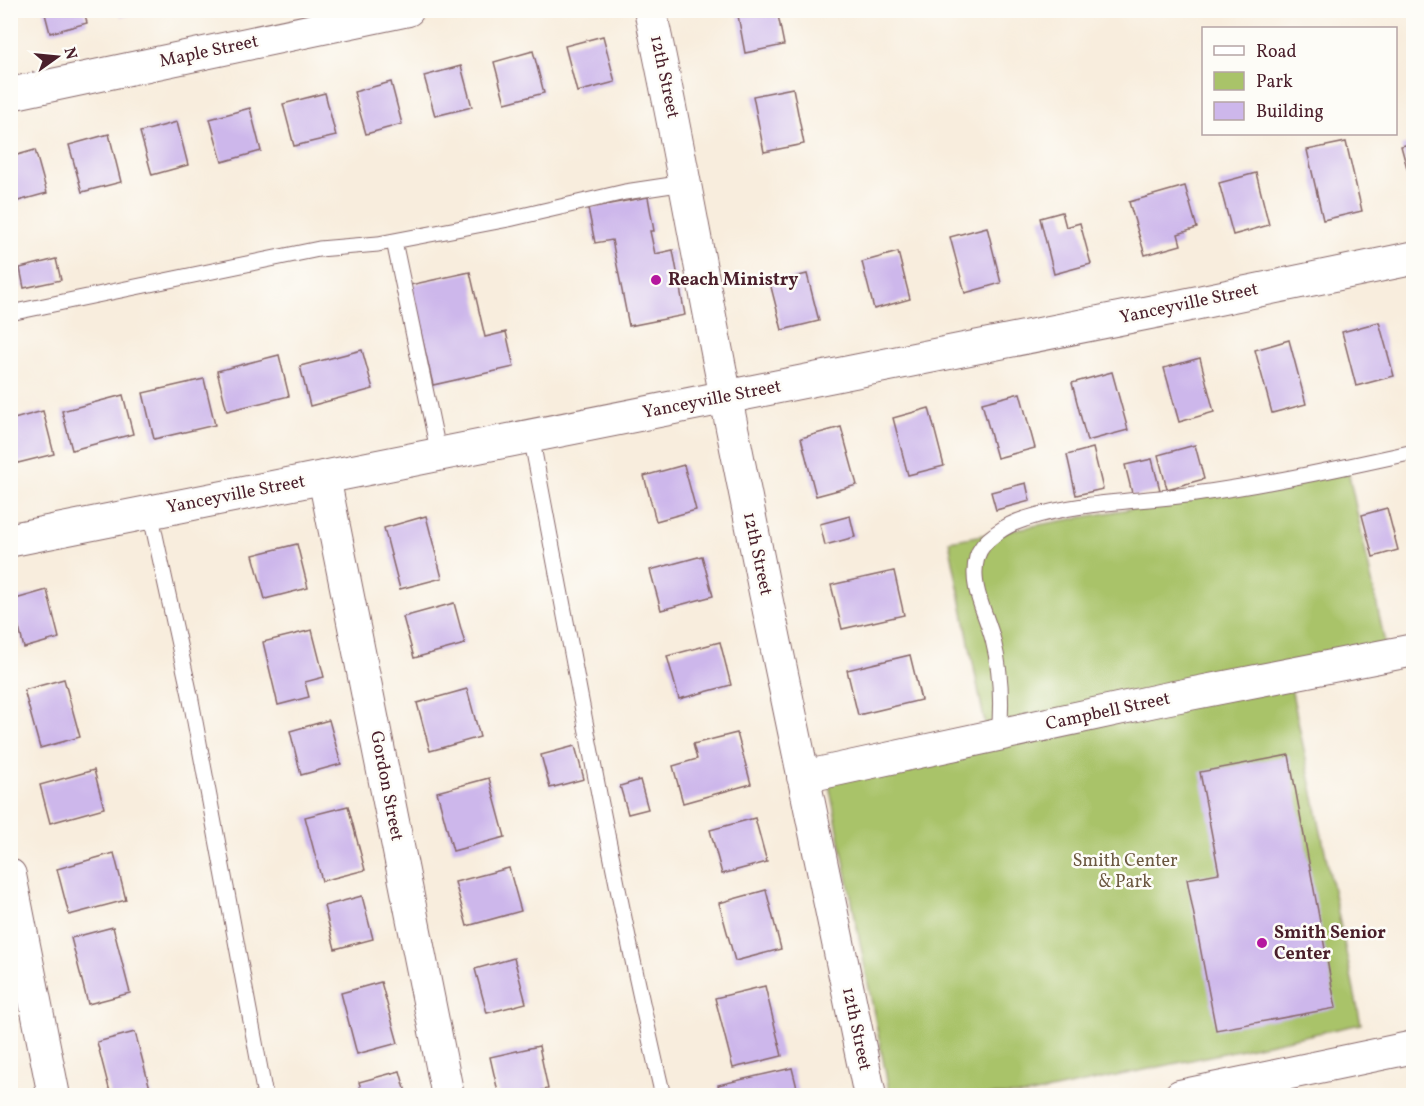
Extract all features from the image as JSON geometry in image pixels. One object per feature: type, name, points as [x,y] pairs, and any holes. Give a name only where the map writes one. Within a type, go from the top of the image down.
[{"type":"main road","name":"Yanceyville Street","points":[[10,540],[1413,258]]},
{"type":"street","name":"Maple Street","points":[[10,94],[408,10]]},
{"type":"street","name":"12th Street","points":[[650,10],[725,397],[870,1095]]},
{"type":"street","name":"Gordon Street","points":[[324,477],[448,1095]]},
{"type":"street","name":"Campbell Street","points":[[803,777],[1413,650]]},
{"type":"street","points":[[10,875],[54,1095]]},
{"type":"street","points":[[1180,1095],[1413,1047]]},
{"type":"lane","points":[[10,313],[319,249],[394,241],[509,219],[625,192],[685,183]]},
{"type":"lane","points":[[394,241],[439,455]]},
{"type":"lane","points":[[531,436],[608,835],[644,1014],[663,1095]]},
{"type":"lane","points":[[999,735],[1001,706],[999,674],[993,641],[978,596],[974,573],[978,554],[991,538],[1006,527],[1025,519],[1083,506],[1195,494],[1413,452]]},
{"type":"lane","points":[[150,512],[190,695],[265,1095]]},
{"type":"green space","name":"Smith Center & Park","points":[[1348,470],[1388,657],[1289,678],[1361,1024],[1027,1095],[890,1095],[824,759],[986,729],[949,541]]},
{"type":"building","points":[[44,10],[84,10],[87,23],[50,33]]},
{"type":"building","points":[[119,10],[143,10],[144,11],[121,17]]},
{"type":"building","points":[[737,10],[777,10],[784,45],[745,53]]},
{"type":"building","points":[[10,22],[15,39],[10,40]]},
{"type":"building","points":[[603,36],[615,82],[577,92],[565,46]]},
{"type":"building","points":[[533,51],[544,93],[505,103],[494,62]]},
{"type":"building","points":[[461,66],[472,107],[435,116],[424,76]]},
{"type":"building","points":[[391,82],[402,124],[366,134],[354,92]]},
{"type":"building","points":[[793,88],[804,144],[764,152],[753,96]]},
{"type":"building","points":[[325,93],[336,136],[294,146],[283,104]]},
{"type":"building","points":[[250,108],[261,151],[222,162],[210,119]]},
{"type":"building","points":[[177,122],[188,165],[152,175],[140,132]]},
{"type":"building","points":[[109,134],[121,182],[82,192],[69,145]]},
{"type":"building","points":[[1346,142],[1362,211],[1323,220],[1307,150]]},
{"type":"building","points":[[1414,143],[1414,190],[1413,190],[1401,146]]},
{"type":"building","points":[[35,150],[47,193],[11,203],[10,157]]},
{"type":"building","points":[[1256,173],[1269,225],[1233,235],[1219,183]]},
{"type":"building","points":[[1185,186],[1197,228],[1178,234],[1181,245],[1145,255],[1129,202]]},
{"type":"building","points":[[648,197],[654,231],[650,231],[655,254],[673,250],[685,315],[629,326],[612,240],[595,243],[588,208]]},
{"type":"building","points":[[1062,212],[1066,227],[1080,223],[1091,264],[1054,274],[1040,218]]},
{"type":"building","points":[[987,227],[1001,283],[965,293],[950,237]]},
{"type":"building","points":[[898,252],[910,299],[874,309],[862,262]]},
{"type":"building","points":[[56,259],[61,280],[24,288],[20,268]]},
{"type":"building","points":[[470,272],[485,337],[506,332],[514,367],[433,385],[410,285]]},
{"type":"building","points":[[807,274],[819,321],[782,330],[770,283]]},
{"type":"building","points":[[1379,322],[1394,376],[1356,386],[1342,332]]},
{"type":"building","points":[[1289,340],[1306,404],[1272,413],[1255,350]]},
{"type":"building","points":[[362,350],[373,389],[310,406],[300,366]]},
{"type":"building","points":[[279,355],[289,396],[227,411],[217,371]]},
{"type":"building","points":[[1200,358],[1214,412],[1179,422],[1164,368]]},
{"type":"building","points":[[1112,372],[1128,430],[1087,441],[1072,383]]},
{"type":"building","points":[[204,379],[215,425],[154,439],[143,393]]},
{"type":"building","points":[[1020,393],[1035,448],[997,458],[982,403]]},
{"type":"building","points":[[123,395],[133,434],[72,450],[62,411]]},
{"type":"building","points":[[929,408],[944,466],[908,475],[893,418]]},
{"type":"building","points":[[43,411],[54,454],[10,465],[10,420]]},
{"type":"building","points":[[841,427],[857,485],[816,496],[801,438]]},
{"type":"building","points":[[1195,445],[1204,479],[1167,489],[1158,455]]},
{"type":"building","points":[[1093,448],[1103,489],[1076,495],[1067,455]]},
{"type":"building","points":[[1152,459],[1160,490],[1133,497],[1125,465]]},
{"type":"building","points":[[684,465],[696,510],[656,521],[644,476]]},
{"type":"building","points":[[1026,483],[1030,501],[996,510],[991,492]]},
{"type":"building","points":[[1387,508],[1398,550],[1373,557],[1362,515]]},
{"type":"building","points":[[426,516],[442,578],[400,589],[384,528]]},
{"type":"building","points":[[850,516],[855,537],[825,545],[820,524]]},
{"type":"building","points":[[297,544],[308,588],[265,599],[253,555]]},
{"type":"building","points":[[702,556],[713,596],[661,610],[650,570]]},
{"type":"building","points":[[894,571],[904,615],[842,629],[831,585]]},
{"type":"building","points":[[47,590],[59,638],[24,648],[12,600]]},
{"type":"building","points":[[454,603],[465,644],[414,658],[403,617]]},
{"type":"building","points":[[312,630],[324,677],[305,682],[309,697],[278,705],[263,642]]},
{"type":"building","points":[[720,642],[731,685],[679,699],[667,656]]},
{"type":"building","points":[[910,655],[921,700],[858,715],[847,670]]},
{"type":"building","points":[[64,679],[80,737],[40,748],[24,690]]},
{"type":"building","points":[[467,689],[480,737],[430,751],[417,703]]},
{"type":"building","points":[[329,720],[341,764],[301,775],[290,731]]},
{"type":"building","points":[[737,733],[751,784],[683,803],[673,766],[697,759],[693,744]]},
{"type":"building","points":[[575,746],[584,779],[550,788],[541,755]]},
{"type":"building","name":"Smith Senior Center","points":[[1289,755],[1336,1008],[1216,1030],[1187,879],[1219,873],[1200,772]]},
{"type":"building","points":[[94,770],[104,808],[50,823],[40,785]]},
{"type":"building","points":[[489,778],[505,837],[453,851],[437,792]]},
{"type":"building","points":[[640,780],[648,809],[628,814],[620,786]]},
{"type":"building","points":[[348,806],[365,870],[322,881],[305,817]]},
{"type":"building","points":[[755,818],[767,862],[722,874],[710,830]]},
{"type":"building","points":[[114,853],[126,900],[69,915],[57,869]]},
{"type":"building","points":[[509,868],[521,911],[467,926],[455,882]]},
{"type":"building","points":[[766,890],[781,949],[735,961],[719,903]]},
{"type":"building","points":[[362,896],[373,939],[335,949],[324,906]]},
{"type":"building","points":[[113,927],[130,993],[88,1004],[71,938]]},
{"type":"building","points":[[514,958],[526,1003],[487,1013],[475,969]]},
{"type":"building","points":[[381,982],[398,1043],[357,1054],[341,993]]},
{"type":"building","points":[[765,986],[782,1056],[733,1068],[715,998]]},
{"type":"building","points":[[135,1032],[152,1096],[111,1096],[97,1042]]},
{"type":"building","points":[[539,1046],[548,1089],[519,1096],[499,1096],[490,1057]]},
{"type":"building","points":[[792,1068],[799,1096],[720,1096],[718,1085]]},
{"type":"building","points":[[400,1071],[407,1096],[363,1096],[359,1082]]},
{"type":"place","name":"Reach Ministry","points":[[656,280]]},
{"type":"place","name":"Smith Senior Center","points":[[1262,943]]}]
